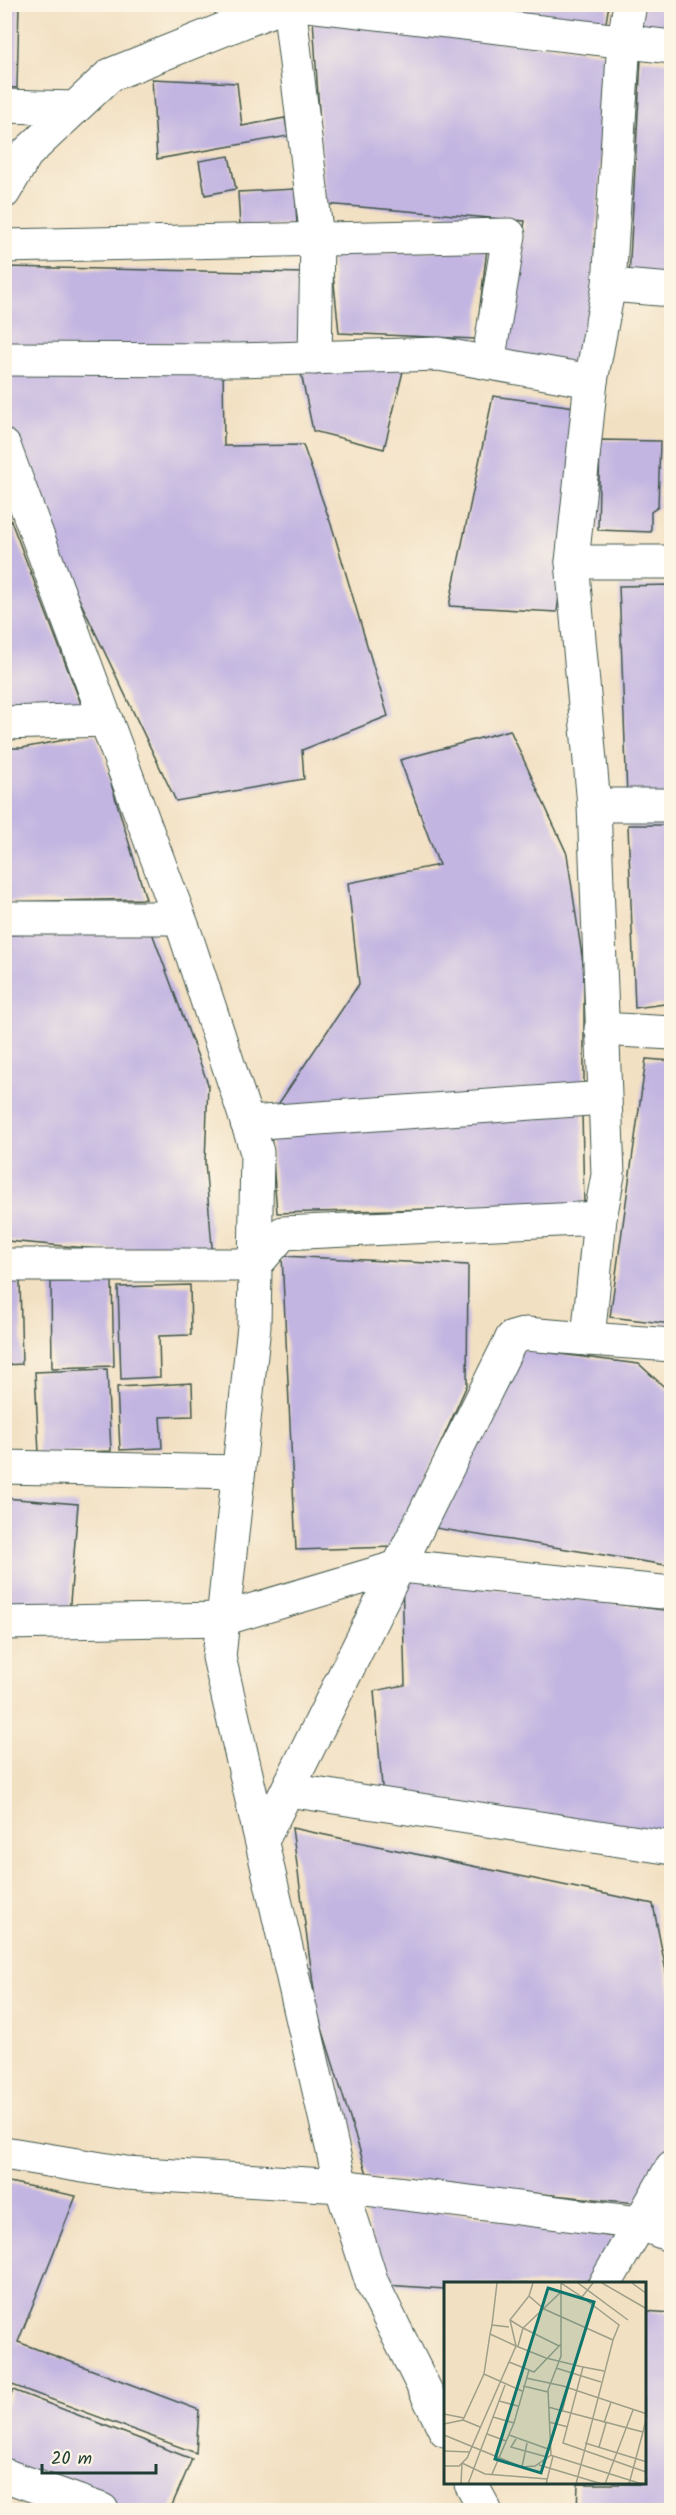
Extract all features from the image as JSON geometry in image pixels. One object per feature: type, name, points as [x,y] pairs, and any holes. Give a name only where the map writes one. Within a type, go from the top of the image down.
[{"type":"street","points":[[4,192],[26,154],[110,75],[288,4],[317,239],[315,358]]},
{"type":"street","points":[[299,4],[624,39],[672,47]]},
{"type":"street","points":[[588,1339],[600,1218],[608,1175],[594,805],[572,562],[591,381],[609,285],[624,39],[630,4]]},
{"type":"street","points":[[4,106],[74,108]]},
{"type":"street","points":[[4,246],[509,235],[488,363]]},
{"type":"street","points":[[609,285],[672,290]]},
{"type":"street","points":[[4,359],[238,360],[439,354],[591,381]]},
{"type":"street","points":[[4,446],[12,490],[106,720],[179,918],[257,1152],[254,1326],[219,1657],[341,2186],[372,2283],[444,2428]]},
{"type":"street","points":[[572,562],[672,562]]},
{"type":"street","points":[[4,723],[106,720]]},
{"type":"street","points":[[594,805],[672,805]]},
{"type":"street","points":[[4,918],[179,918]]},
{"type":"street","points":[[601,1029],[672,1033]]},
{"type":"street","points":[[247,1123],[604,1098]]},
{"type":"street","points":[[4,1265],[255,1265],[283,1233],[600,1218]]},
{"type":"street","points":[[262,1841],[402,1566],[512,1338],[526,1334],[672,1345]]},
{"type":"street","points":[[4,1467],[238,1472]]},
{"type":"street","points":[[4,1623],[223,1619],[402,1566],[672,1593]]},
{"type":"street","points":[[288,1790],[672,1848]]},
{"type":"street","points":[[4,2153],[126,2173],[341,2186],[639,2223],[672,2236]]},
{"type":"street","points":[[607,2282],[672,2167]]},
{"type":"street","points":[[4,2475],[102,2511]]},
{"type":"building","points":[[4,4],[19,4],[17,88],[4,87]]},
{"type":"building","points":[[451,4],[609,4],[605,29]]},
{"type":"building","points":[[644,4],[672,4],[672,32],[640,28]]},
{"type":"building","points":[[313,19],[608,54],[587,373],[496,360],[518,265],[525,221],[325,204]]},
{"type":"building","points":[[641,59],[672,63],[672,281],[629,278]]},
{"type":"building","points":[[152,79],[237,83],[242,126],[285,118],[288,136],[157,159]]},
{"type":"building","points":[[229,156],[236,189],[205,195],[199,161]]},
{"type":"building","points":[[295,189],[297,224],[240,227],[238,192]]},
{"type":"building","points":[[487,249],[476,339],[339,333],[331,254]]},
{"type":"building","points":[[5,267],[304,273],[302,348],[5,349]]},
{"type":"building","points":[[406,359],[384,449],[313,431],[301,373]]},
{"type":"building","points":[[223,366],[224,446],[303,445],[333,530],[388,716],[302,750],[304,779],[176,801],[25,486],[4,419],[4,371]]},
{"type":"building","points":[[493,396],[582,408],[557,612],[449,606]]},
{"type":"building","points":[[600,440],[660,441],[658,507],[651,512],[651,532],[598,530]]},
{"type":"building","points":[[6,508],[86,717],[4,719]]},
{"type":"building","points":[[672,585],[672,796],[627,796],[619,586]]},
{"type":"building","points":[[510,730],[567,854],[584,970],[584,1092],[275,1109],[359,984],[348,883],[439,865],[400,760]]},
{"type":"building","points":[[96,734],[146,899],[4,902],[4,748],[22,748]]},
{"type":"building","points":[[628,825],[672,825],[672,1003],[635,1008]]},
{"type":"building","points":[[151,930],[208,1084],[205,1162],[213,1259],[7,1241],[4,1196],[4,935]]},
{"type":"building","points":[[646,1059],[672,1061],[672,1324],[610,1317]]},
{"type":"building","points":[[582,1112],[584,1205],[277,1213],[271,1134]]},
{"type":"building","points":[[282,1256],[468,1265],[467,1385],[394,1547],[296,1550]]},
{"type":"building","points":[[4,1281],[20,1281],[22,1364],[4,1365]]},
{"type":"building","points":[[112,1281],[114,1366],[52,1368],[51,1282]]},
{"type":"building","points":[[190,1285],[191,1335],[159,1336],[160,1377],[121,1379],[118,1287]]},
{"type":"building","points":[[520,1349],[639,1364],[672,1394],[672,1566],[435,1528]]},
{"type":"building","points":[[107,1369],[111,1451],[39,1454],[35,1372]]},
{"type":"building","points":[[192,1383],[193,1416],[160,1417],[162,1448],[120,1450],[117,1387]]},
{"type":"building","points":[[4,1498],[78,1504],[69,1615],[4,1611]]},
{"type":"building","points":[[402,1577],[672,1611],[672,1839],[383,1798],[374,1691],[405,1685]]},
{"type":"building","points":[[292,1828],[653,1904],[672,2002],[672,2155],[636,2203],[368,2177],[317,2012]]},
{"type":"building","points":[[4,2181],[76,2196],[18,2342],[199,2410],[196,2453],[4,2382]]},
{"type":"building","points":[[362,2199],[627,2239],[586,2282],[444,2282],[444,2289],[385,2285]]},
{"type":"building","points":[[646,2311],[672,2313],[672,2510],[577,2510],[578,2485],[646,2485]]},
{"type":"building","points":[[13,2390],[192,2459],[170,2510],[130,2510],[4,2467],[4,2411]]}]
